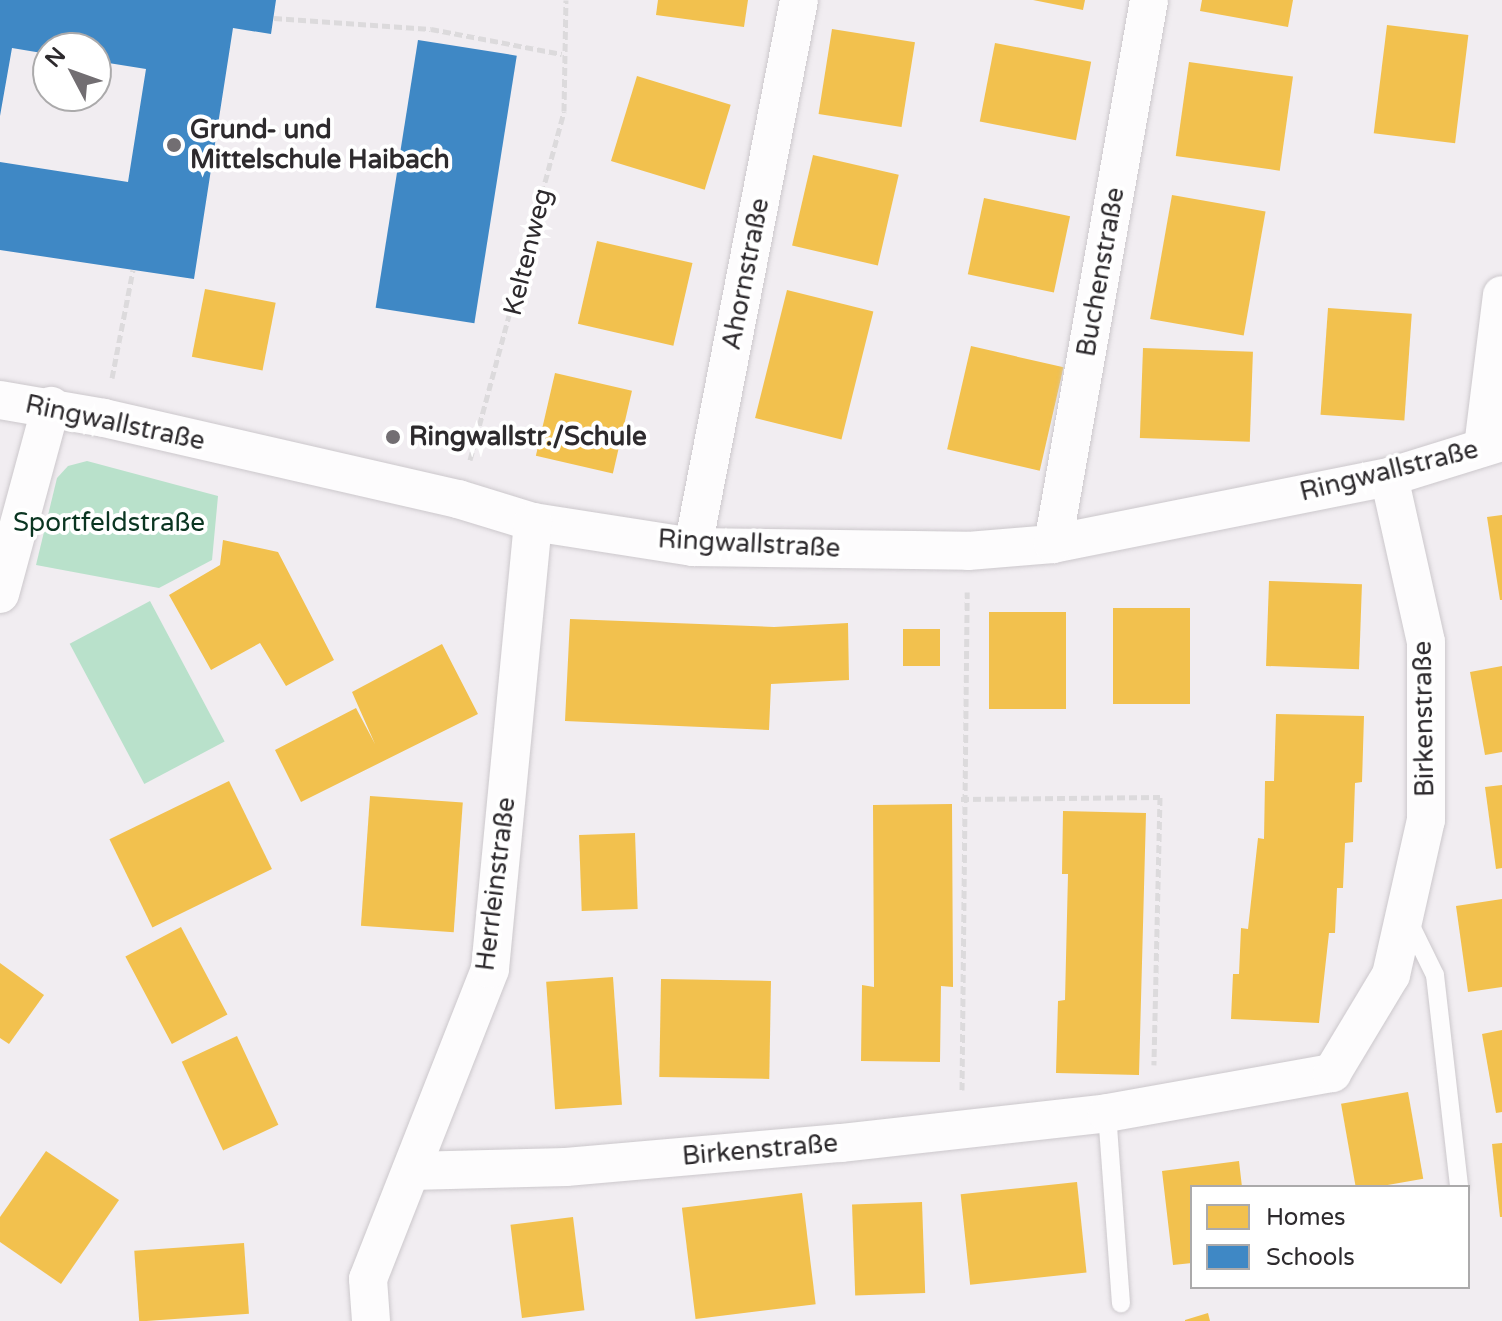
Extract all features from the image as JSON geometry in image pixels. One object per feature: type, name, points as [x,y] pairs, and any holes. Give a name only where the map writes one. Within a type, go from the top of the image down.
[{"type":"street","name":"Ahornstraße","points":[[693,547],[799,0]]},
{"type":"street","name":"Buchenstraße","points":[[1053,544],[1149,0]]},
{"type":"street","points":[[1493,445],[1502,295]]},
{"type":"street","name":"Ringwallstraße","points":[[0,400],[51,406],[458,499],[533,522],[693,547],[968,551],[1053,544],[1389,477],[1493,445]]},
{"type":"street","points":[[0,594],[51,406]]},
{"type":"street","name":"Birkenstraße","points":[[411,1171],[566,1167],[962,1129],[1154,1106],[1332,1073],[1391,975],[1426,820],[1426,642],[1389,477]]},
{"type":"street","name":"Herrleinstraße","points":[[371,1321],[368,1279],[490,969],[533,522]]},
{"type":"lane","points":[[1405,914],[1435,975],[1459,1185]]},
{"type":"lane","points":[[1107,1113],[1121,1303]]},
{"type":"path","name":"Keltenweg","points":[[458,499],[564,111],[562,54],[566,0]]},
{"type":"path","points":[[274,18],[431,29],[562,54]]},
{"type":"path","points":[[104,418],[133,270]]},
{"type":"path","points":[[962,1129],[961,799],[968,551]]},
{"type":"path","points":[[961,799],[1160,797],[1154,1106]]},
{"type":"green space","name":"Sportfeldstraße","points":[[87,461],[218,496],[212,560],[159,588],[36,565],[57,478],[68,466]]},
{"type":"green space","points":[[150,601],[225,741],[144,784],[70,644]]},
{"type":"building: Homes","points":[[658,0],[748,0],[744,27],[656,15]]},
{"type":"building: Homes","points":[[1033,0],[1085,0],[1083,10]]},
{"type":"building: Homes","points":[[1202,0],[1293,0],[1288,27],[1200,11]]},
{"type":"building: Homes","points":[[1387,25],[1468,35],[1455,143],[1374,133]]},
{"type":"building: Homes","points":[[832,29],[915,42],[902,127],[819,114]]},
{"type":"building: Homes","points":[[995,43],[1091,62],[1076,140],[980,122]]},
{"type":"building: Homes","points":[[1189,62],[1293,77],[1280,171],[1176,156]]},
{"type":"building: Homes","points":[[637,76],[731,105],[705,190],[611,161]]},
{"type":"building: Homes","points":[[813,155],[899,175],[878,265],[792,246]]},
{"type":"building: Homes","points":[[1172,195],[1266,211],[1244,336],[1150,319]]},
{"type":"building: Homes","points":[[984,198],[1070,216],[1054,293],[968,274]]},
{"type":"building: Homes","points":[[597,241],[692,263],[673,346],[578,324]]},
{"type":"building: Homes","points":[[205,289],[276,303],[263,370],[192,357]]},
{"type":"building: Homes","points":[[787,290],[873,312],[841,440],[755,418]]},
{"type":"building: Homes","points":[[1328,308],[1412,314],[1404,421],[1321,415]]},
{"type":"building: Homes","points":[[971,346],[1064,367],[1040,471],[947,449]]},
{"type":"building: Homes","points":[[1143,348],[1253,352],[1250,442],[1140,438]]},
{"type":"building: Homes","points":[[555,373],[632,391],[613,474],[536,456]]},
{"type":"building: Homes","points":[[1502,515],[1502,600],[1500,600],[1487,517]]},
{"type":"building: Homes","points":[[223,540],[278,552],[334,660],[286,686],[260,643],[211,670],[169,595],[220,565]]},
{"type":"building: Homes","points":[[1269,581],[1362,584],[1359,669],[1266,666]]},
{"type":"building: Homes","points":[[1113,608],[1190,608],[1190,704],[1113,704]]},
{"type":"building: Homes","points":[[989,612],[1066,612],[1066,709],[989,709]]},
{"type":"building: Homes","points":[[570,619],[774,627],[848,623],[849,680],[771,684],[769,730],[565,721]]},
{"type":"building: Homes","points":[[903,629],[940,629],[940,666],[903,666]]},
{"type":"building: Homes","points":[[442,644],[478,714],[301,802],[275,750],[356,708],[375,744],[352,692]]},
{"type":"building: Homes","points":[[1502,666],[1502,752],[1485,755],[1470,672]]},
{"type":"building: Homes","points":[[1276,714],[1364,716],[1362,782],[1355,783],[1353,842],[1345,843],[1343,888],[1337,888],[1335,933],[1329,933],[1319,1023],[1231,1019],[1233,974],[1239,974],[1241,928],[1248,929],[1258,838],[1264,839],[1265,781],[1274,781]]},
{"type":"building: Homes","points":[[229,781],[272,869],[152,927],[109,839]]},
{"type":"building: Homes","points":[[1502,785],[1502,868],[1496,869],[1485,787]]},
{"type":"building: Homes","points":[[370,796],[463,802],[454,932],[361,926]]},
{"type":"building: Homes","points":[[952,804],[953,987],[941,986],[940,1062],[861,1061],[862,985],[874,987],[873,805]]},
{"type":"building: Homes","points":[[1063,811],[1146,813],[1139,1075],[1056,1073],[1058,1001],[1065,1000],[1068,874],[1062,874]]},
{"type":"building: Homes","points":[[635,833],[638,909],[582,911],[579,835]]},
{"type":"building: Homes","points":[[1502,899],[1502,987],[1468,992],[1456,906]]},
{"type":"building: Homes","points":[[181,927],[227,1014],[172,1044],[125,957]]},
{"type":"building: Homes","points":[[0,963],[44,995],[9,1044],[0,1038]]},
{"type":"building: Homes","points":[[613,977],[622,1105],[555,1109],[546,982]]},
{"type":"building: Homes","points":[[661,979],[771,981],[769,1079],[659,1077]]},
{"type":"building: Homes","points":[[1502,1030],[1502,1112],[1496,1113],[1482,1034]]},
{"type":"building: Homes","points":[[237,1036],[278,1125],[223,1151],[182,1062]]},
{"type":"building: Homes","points":[[1408,1092],[1423,1179],[1387,1185],[1355,1185],[1341,1104]]},
{"type":"building: Homes","points":[[1502,1143],[1502,1217],[1500,1217],[1492,1144]]},
{"type":"building: Homes","points":[[46,1151],[119,1200],[61,1284],[0,1242],[0,1217]]},
{"type":"building: Homes","points":[[1239,1161],[1242,1185],[1190,1185],[1190,1263],[1173,1265],[1162,1171]]},
{"type":"building: Homes","points":[[1077,1182],[1087,1273],[970,1285],[961,1194]]},
{"type":"building: Homes","points":[[802,1193],[816,1304],[696,1319],[682,1208]]},
{"type":"building: Homes","points":[[922,1202],[925,1293],[855,1295],[852,1204]]},
{"type":"building: Homes","points":[[573,1217],[584,1310],[522,1318],[510,1225]]},
{"type":"building: Homes","points":[[244,1243],[249,1314],[139,1321],[134,1251]]},
{"type":"building: Homes","points":[[1208,1313],[1210,1321],[1185,1321],[1185,1320]]},
{"type":"building: Schools","name":"Grund- und Mittelschule Haibach","points":[[0,0],[276,0],[271,34],[233,28],[194,279],[0,250],[0,162],[128,182],[146,69],[112,64],[112,32],[32,32],[32,51],[12,48],[0,116]]},
{"type":"building: Schools","points":[[418,40],[517,56],[474,323],[376,308]]},
{"type":"place","name":"Grund- und Mittelschule Haibach","points":[[174,145]]},
{"type":"place","name":"Ringwallstr./Schule","points":[[393,437]]}]
